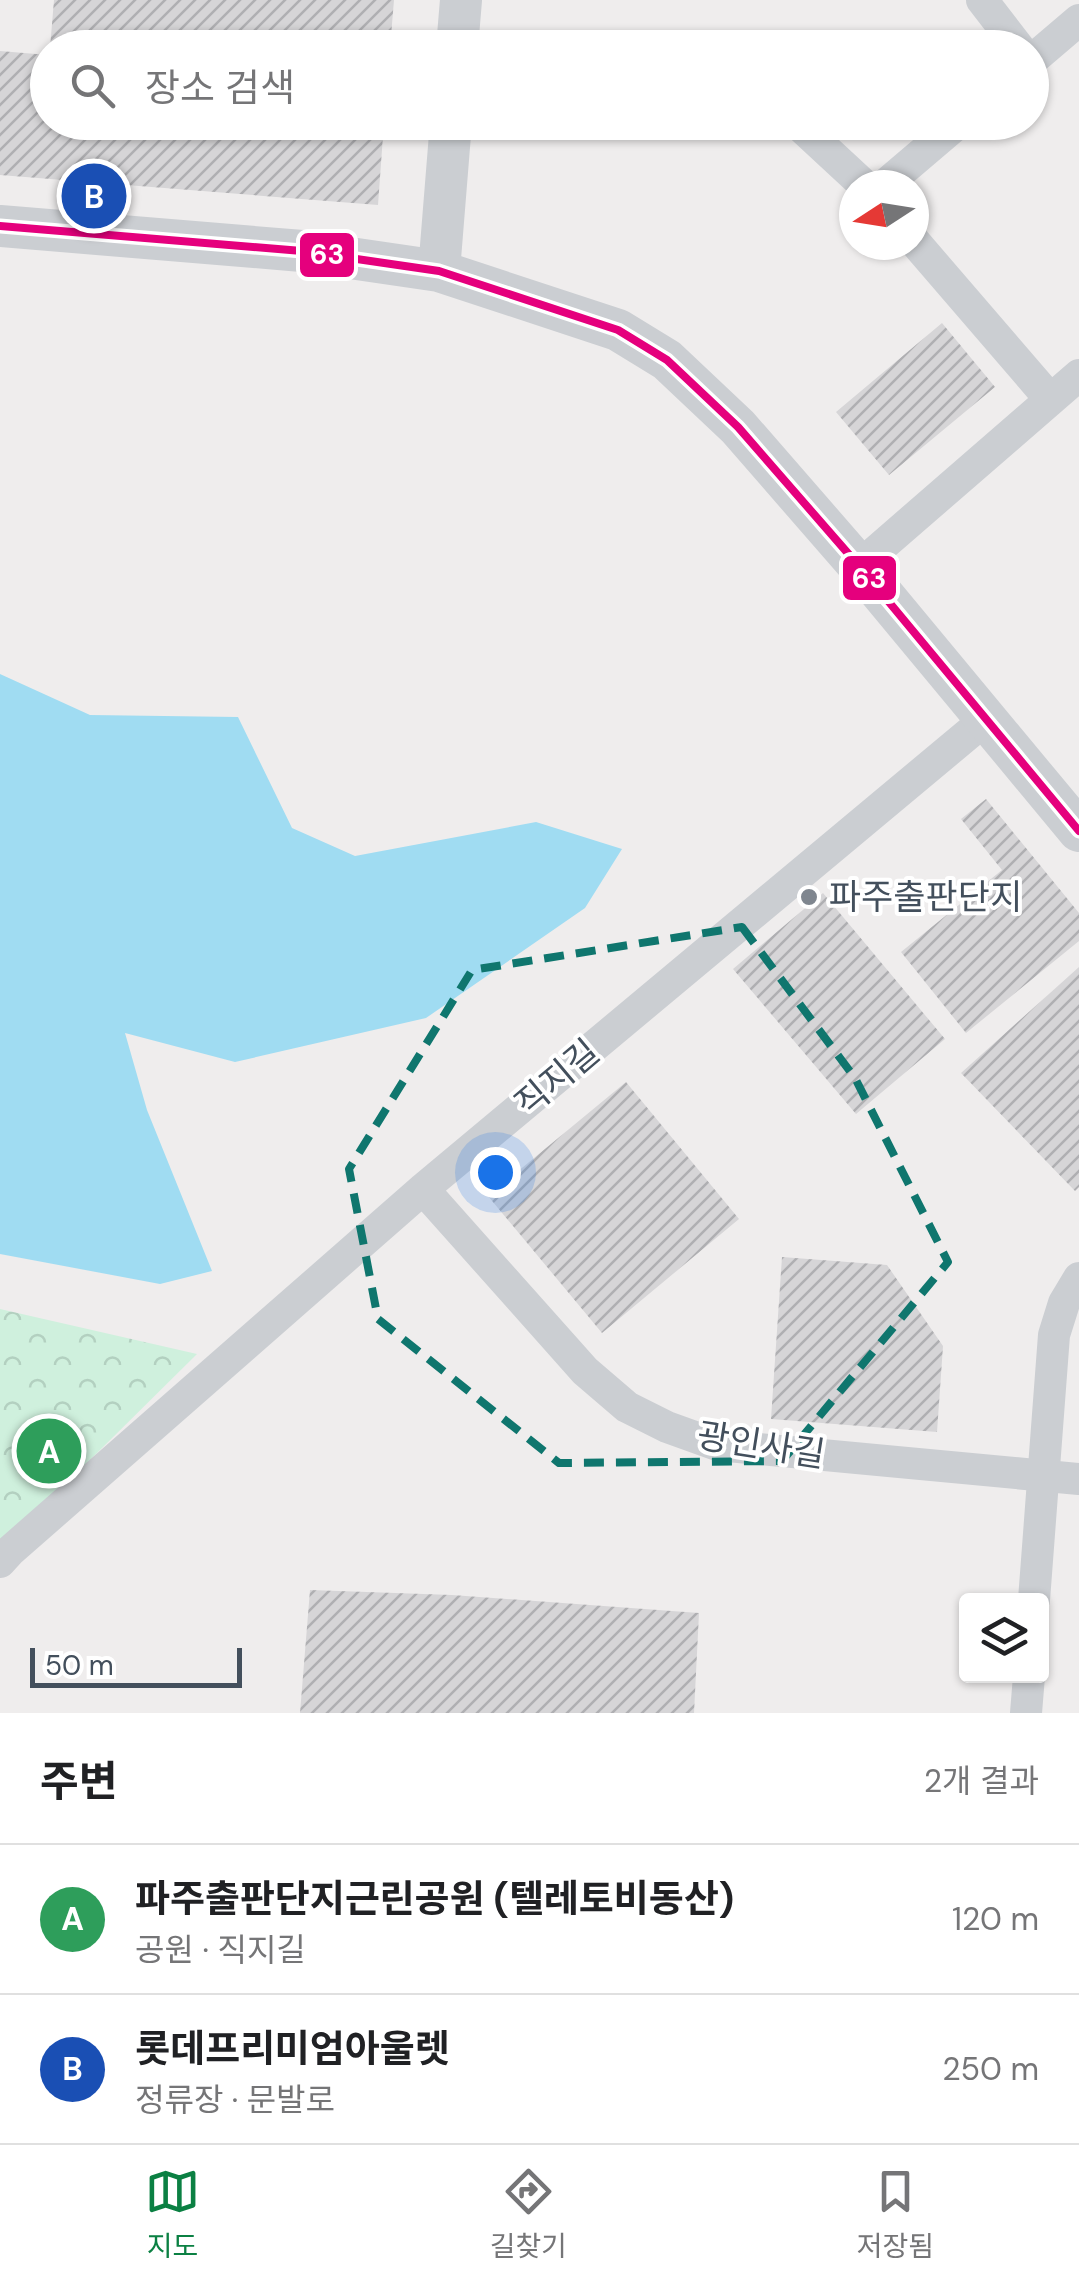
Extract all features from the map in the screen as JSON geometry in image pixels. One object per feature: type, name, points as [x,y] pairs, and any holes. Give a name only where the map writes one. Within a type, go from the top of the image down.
[{"type":"street","points":[[458,30],[460,0]]},
{"type":"street","points":[[982,0],[1006,30]]},
{"type":"street","points":[[1049,46],[1079,20]]},
{"type":"street","points":[[439,271],[450,140]]},
{"type":"street","points":[[815,140],[848,170]]},
{"type":"street","points":[[903,170],[938,140]]},
{"type":"street","points":[[0,226],[302,251],[439,271],[618,330],[666,360],[738,427],[1079,830]]},
{"type":"street","points":[[929,258],[1050,398]]},
{"type":"street","points":[[868,578],[1050,398],[1079,375]]},
{"type":"street","name":"직지길","points":[[0,1562],[423,1189],[985,720]]},
{"type":"street","name":"광인사길","points":[[423,1189],[585,1371],[627,1407],[667,1427],[717,1445],[1079,1479]]},
{"type":"street","points":[[1035,1593],[1054,1335],[1064,1303],[1079,1278]]},
{"type":"street","points":[[1026,1713],[1028,1683]]},
{"type":"highlighted area","points":[[742,927],[855,1078],[948,1262],[782,1461],[559,1463],[378,1319],[349,1169],[472,970]]},
{"type":"green space","points":[[0,1309],[197,1354],[0,1549]]},
{"type":"water","points":[[0,674],[90,715],[238,717],[292,828],[355,856],[536,822],[622,849],[585,908],[426,1018],[235,1062],[125,1033],[147,1110],[212,1271],[160,1284],[0,1254]]},
{"type":"building","points":[[54,0],[394,0],[392,30],[52,30]]},
{"type":"building","points":[[0,51],[30,54],[30,140],[383,140],[378,205],[0,175]]},
{"type":"building","points":[[942,323],[995,387],[889,475],[836,412]]},
{"type":"building","points":[[986,799],[1079,913],[1079,941],[966,1033],[901,952],[1002,870],[961,819]]},
{"type":"building","points":[[823,893],[945,1039],[856,1114],[733,969]]},
{"type":"building","points":[[1079,967],[1079,1187],[1075,1191],[961,1073]]},
{"type":"building","points":[[626,1082],[739,1219],[602,1333],[488,1196]]},
{"type":"building","points":[[782,1257],[887,1265],[943,1346],[937,1432],[771,1419]]},
{"type":"building","points":[[310,1590],[452,1595],[699,1613],[694,1713],[300,1713]]},
{"type":"transit line","name":"63","points":[[0,226],[302,251],[439,271],[618,330],[667,360],[738,427],[1079,831]]},
{"type":"place","name":"롯데프리미엄아울렛","points":[[94,196]]},
{"type":"place","name":"파주출판단지","points":[[809,897]]},
{"type":"place","name":"파주출판단지근린공원 (텔레토비동산)","points":[[49,1451]]}]
